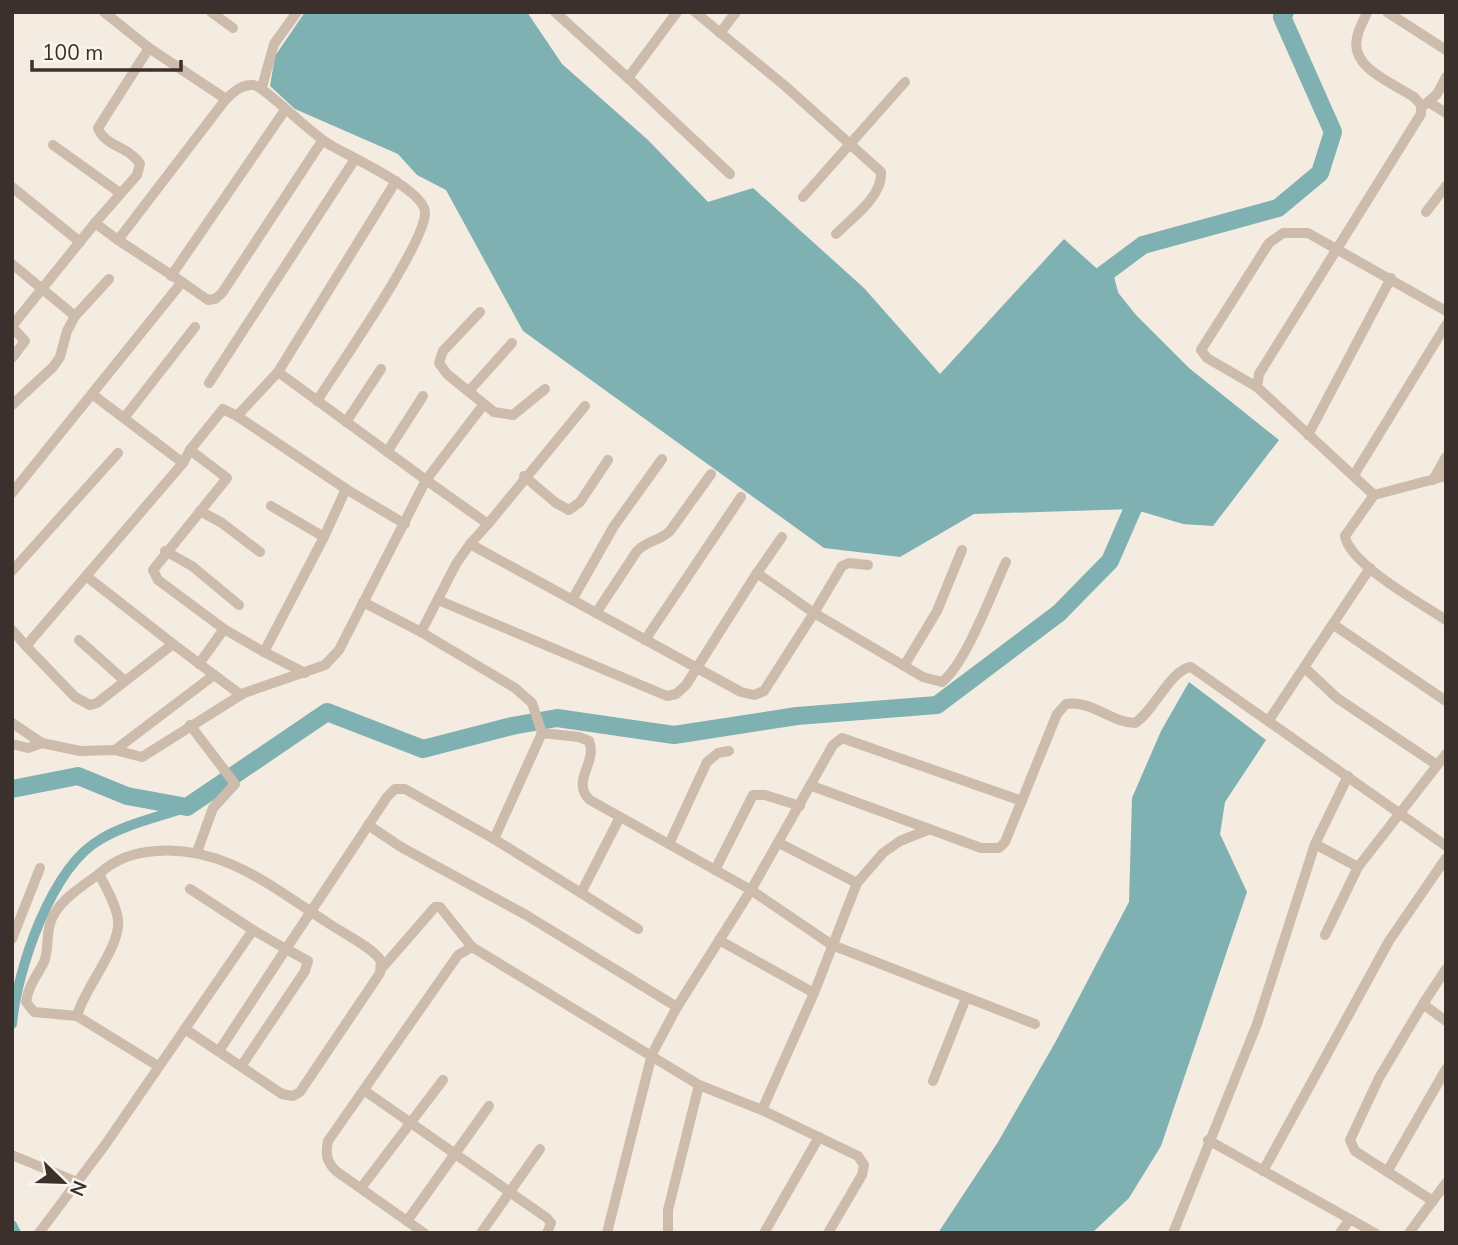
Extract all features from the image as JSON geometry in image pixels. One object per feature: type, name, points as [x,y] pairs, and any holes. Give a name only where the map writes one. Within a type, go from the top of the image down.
[{"type":"street","points":[[104,12],[149,48],[226,99]]},
{"type":"street","points":[[211,12],[233,28]]},
{"type":"street","points":[[262,87],[274,44],[297,12]]},
{"type":"street","points":[[555,12],[730,174]]},
{"type":"street","points":[[628,78],[677,12]]},
{"type":"street","points":[[695,12],[876,166],[882,180],[874,194],[836,234]]},
{"type":"street","points":[[720,33],[736,12]]},
{"type":"street","points":[[1367,12],[1357,35],[1355,48],[1360,61],[1426,106],[1446,113]]},
{"type":"street","points":[[1387,12],[1446,50]]},
{"type":"street","points":[[12,358],[25,341],[12,327],[137,175],[140,164],[132,154],[105,138],[98,128],[149,48]]},
{"type":"street","points":[[1257,387],[1259,374],[1446,77]]},
{"type":"street","points":[[803,197],[905,82]]},
{"type":"street","points":[[118,240],[226,99],[240,87],[252,85],[262,87],[322,141],[396,181],[421,201],[425,208],[423,226],[388,291],[317,401]]},
{"type":"street","points":[[172,275],[285,110]]},
{"type":"street","points":[[95,223],[208,300],[222,293],[322,141]]},
{"type":"street","points":[[53,145],[120,193]]},
{"type":"street","points":[[209,383],[355,159]]},
{"type":"street","points":[[237,416],[278,372],[396,181]]},
{"type":"street","points":[[1426,212],[1446,186]]},
{"type":"street","points":[[12,187],[79,243]]},
{"type":"street","points":[[1374,495],[1257,387],[1207,358],[1201,350],[1269,243],[1283,233],[1308,233],[1446,311]]},
{"type":"street","points":[[12,264],[75,316]]},
{"type":"street","points":[[1308,435],[1391,278]]},
{"type":"street","points":[[12,405],[60,357],[67,331],[75,316],[109,279]]},
{"type":"street","points":[[13,489],[182,282]]},
{"type":"street","points":[[480,312],[443,351],[439,363],[442,369],[494,412],[513,415],[545,389]]},
{"type":"street","points":[[1354,475],[1446,325]]},
{"type":"street","points":[[124,418],[195,327]]},
{"type":"street","points":[[469,391],[512,343]]},
{"type":"street","points":[[346,422],[381,369]]},
{"type":"street","points":[[278,372],[488,524]]},
{"type":"street","points":[[92,394],[183,463]]},
{"type":"street","points":[[387,452],[423,396]]},
{"type":"street","points":[[12,723],[43,743],[80,751],[115,750],[142,757],[241,695],[305,673],[332,660],[426,480],[484,404]]},
{"type":"street","points":[[421,632],[470,544],[585,406]]},
{"type":"street","points":[[26,646],[183,463],[190,450],[223,409],[405,524]]},
{"type":"street","points":[[190,450],[227,478],[155,564],[154,575],[224,629],[305,673]]},
{"type":"street","points":[[12,571],[118,453]]},
{"type":"street","points":[[1433,480],[1446,457]]},
{"type":"street","points":[[572,600],[614,526],[662,458]]},
{"type":"street","points":[[524,476],[556,503],[569,510],[580,502],[608,460]]},
{"type":"street","points":[[596,613],[637,551],[645,544],[665,537],[711,474]]},
{"type":"street","points":[[1446,477],[1374,495],[1345,536],[1351,551],[1370,568],[1446,620]]},
{"type":"street","points":[[264,652],[346,489]]},
{"type":"street","points":[[645,640],[741,497]]},
{"type":"street","points":[[271,506],[324,537]]},
{"type":"street","points":[[200,512],[222,523],[260,552]]},
{"type":"street","points":[[438,600],[667,696],[676,694],[686,685],[782,537]]},
{"type":"street","points":[[470,544],[729,687],[754,695],[764,691],[842,566],[849,563],[868,565]]},
{"type":"street","points":[[904,666],[937,611],[962,550]]},
{"type":"street","points":[[165,551],[192,566],[239,604]]},
{"type":"street","points":[[757,572],[814,613],[904,666],[934,682],[943,682],[951,676],[1006,562]]},
{"type":"street","points":[[1269,720],[1370,568]]},
{"type":"street","points":[[86,576],[241,695]]},
{"type":"street","points":[[363,602],[421,632],[515,688],[532,703],[538,713],[542,730],[494,839]]},
{"type":"street","points":[[1334,625],[1446,701]]},
{"type":"street","points":[[199,664],[224,629]]},
{"type":"street","points":[[12,630],[40,663],[83,703],[97,703],[173,644]]},
{"type":"street","points":[[79,640],[125,681]]},
{"type":"street","points":[[812,786],[981,848],[999,848],[1005,842],[1057,715],[1066,704],[1091,706],[1135,723],[1151,708],[1177,675],[1191,667],[1446,846]]},
{"type":"street","points":[[1305,668],[1337,698],[1437,765]]},
{"type":"street","points":[[115,750],[214,675]]},
{"type":"street","points":[[190,725],[233,778],[232,788],[209,817],[197,852]]},
{"type":"street","points":[[542,730],[589,741],[592,748],[581,784],[583,792],[620,817],[751,890],[832,945],[1035,1024]]},
{"type":"street","points":[[607,1233],[652,1055],[677,1007],[779,843],[833,745],[842,738],[1022,801]]},
{"type":"street","points":[[12,744],[28,748],[43,743]]},
{"type":"street","points":[[669,844],[707,762],[718,752],[729,751]]},
{"type":"street","points":[[1325,935],[1358,867],[1446,754]]},
{"type":"street","points":[[1172,1233],[1257,1024],[1315,844],[1348,776]]},
{"type":"street","points":[[219,1051],[387,797],[400,788],[494,839],[638,929]]},
{"type":"street","points":[[715,870],[753,795],[765,794],[800,806]]},
{"type":"street","points":[[582,893],[620,817]]},
{"type":"street","points":[[368,825],[401,847],[526,915],[677,1007]]},
{"type":"street","points":[[762,1110],[814,993],[857,883],[883,853],[900,841],[930,830]]},
{"type":"street","points":[[779,843],[857,883]]},
{"type":"street","points":[[1315,844],[1358,867]]},
{"type":"street","points":[[158,1066],[77,1016],[34,1012],[26,1002],[27,994],[45,960],[50,923],[55,913],[72,894],[116,861],[139,852],[197,852],[266,881],[379,956],[382,968]]},
{"type":"street","points":[[1263,1171],[1389,941],[1446,858]]},
{"type":"street","points":[[12,939],[14,922],[40,869]]},
{"type":"street","points":[[77,1016],[119,924],[117,912],[99,874]]},
{"type":"street","points":[[190,889],[253,930],[308,961],[309,966],[242,1065]]},
{"type":"street","points":[[185,1029],[282,1094],[293,1096],[300,1092],[382,968],[435,906],[440,907],[472,947],[699,1085],[762,1110],[858,1156],[864,1165],[857,1185],[828,1233]]},
{"type":"street","points":[[39,1233],[253,930]]},
{"type":"street","points":[[719,940],[814,993]]},
{"type":"street","points":[[424,1233],[336,1171],[328,1163],[326,1151],[328,1142],[458,955],[472,947]]},
{"type":"street","points":[[1433,1201],[1355,1151],[1351,1146],[1351,1134],[1379,1078],[1446,970]]},
{"type":"street","points":[[933,1081],[966,998]]},
{"type":"street","points":[[1423,1004],[1446,1021]]},
{"type":"street","points":[[1387,1172],[1446,1069]]},
{"type":"street","points":[[361,1188],[443,1080]]},
{"type":"street","points":[[668,1233],[668,1210],[699,1085]]},
{"type":"street","points":[[365,1091],[547,1218],[551,1223],[547,1233]]},
{"type":"street","points":[[407,1221],[489,1107]]},
{"type":"street","points":[[764,1233],[820,1137]]},
{"type":"street","points":[[1208,1140],[1375,1233]]},
{"type":"street","points":[[481,1233],[540,1149]]},
{"type":"street","points":[[12,1155],[77,1182]]},
{"type":"street","points":[[1409,1233],[1446,1183]]},
{"type":"street","points":[[1340,1233],[1350,1219]]},
{"type":"water","points":[[305,12],[527,12],[562,64],[648,140],[708,202],[753,188],[864,288],[940,374],[1064,239],[1104,275],[1136,315],[1189,368],[1279,440],[1213,526],[1183,524],[1133,509],[974,514],[900,557],[824,548],[523,331],[446,190],[417,175],[398,154],[295,109],[270,86],[275,56]]},
{"type":"water","points":[[1189,682],[1266,740],[1225,802],[1220,834],[1247,892],[1161,1146],[1129,1198],[1092,1233],[938,1233],[998,1142],[1056,1041],[1129,902],[1132,798],[1161,731]]},
{"type":"waterway","points":[[1110,297],[1104,274],[1143,245],[1278,208],[1320,173],[1333,132],[1282,17],[1285,12]]},
{"type":"waterway","points":[[12,789],[78,776],[127,796],[187,807],[327,712],[423,749],[512,726],[557,718],[674,735],[797,716],[937,705],[1059,613],[1110,561],[1137,499],[1136,486]]},
{"type":"waterway","points":[[12,1024],[29,949],[52,896],[67,872],[83,853],[101,839],[132,825],[187,807]]},
{"type":"waterway","points":[[12,1225],[16,1233]]}]
